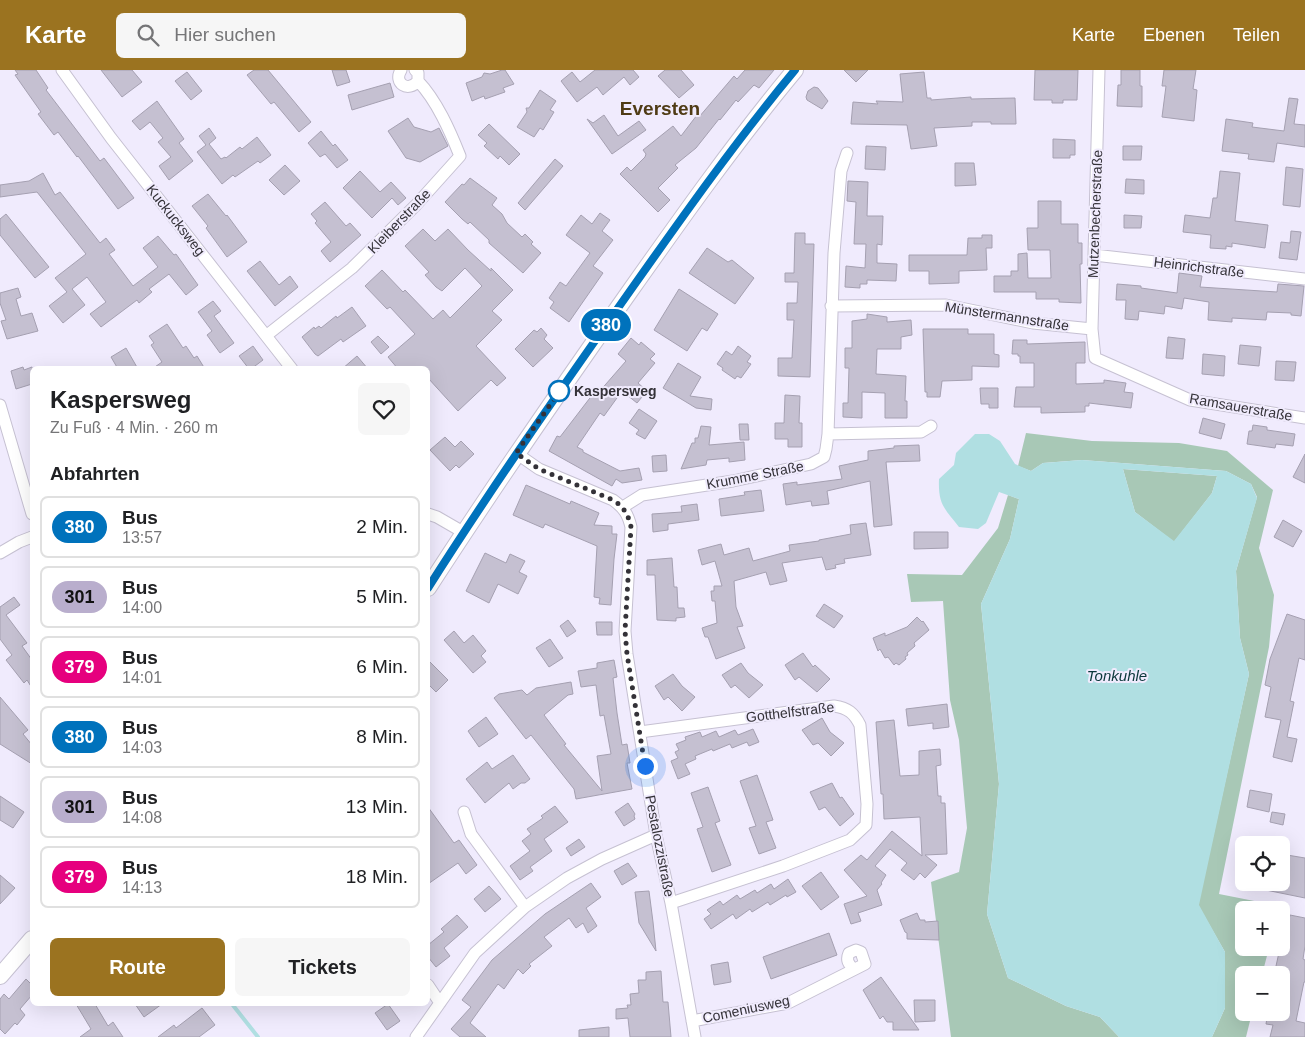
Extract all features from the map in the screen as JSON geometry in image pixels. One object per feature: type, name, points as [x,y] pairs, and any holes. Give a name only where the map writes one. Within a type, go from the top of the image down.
[{"type":"main road","points":[[430,585],[516,453],[720,165],[795,70]]},
{"type":"main road","points":[[0,976],[30,941]]},
{"type":"street","name":"Kuckucksweg","points":[[62,70],[111,138],[290,366]]},
{"type":"street","name":"Kleiberstraße","points":[[401,70],[398,81],[407,88],[414,86],[416,76]]},
{"type":"street","name":"Mutzenbecherstraße","points":[[1095,358],[1092,329],[1099,70]]},
{"type":"street","name":"Kleiberstraße","points":[[267,335],[352,268],[416,205],[460,156],[450,130],[416,76]]},
{"type":"street","name":"Krumme Straße","points":[[623,507],[642,495],[733,481],[811,464],[824,457],[828,434],[831,306],[840,171],[847,152]]},
{"type":"street","name":"Heinrichstraße","points":[[1094,255],[1305,279]]},
{"type":"street","name":"Münstermannstraße","points":[[831,306],[946,305],[1033,323],[1092,329]]},
{"type":"street","name":"Ramsauerstraße","points":[[1095,358],[1190,400],[1305,418]]},
{"type":"street","points":[[0,405],[30,507]]},
{"type":"street","points":[[828,434],[926,429]]},
{"type":"street","points":[[516,453],[539,469],[613,500],[623,507]]},
{"type":"street","name":"Pestalozzistraße","points":[[623,507],[629,516],[631,527],[626,639],[656,835],[671,903],[695,1037]]},
{"type":"street","points":[[430,515],[463,532]]},
{"type":"street","points":[[0,553],[30,538]]},
{"type":"street","name":"Gotthelfstraße","points":[[640,732],[834,706],[850,710],[860,726],[867,804],[866,825],[850,840],[782,866],[671,903]]},
{"type":"street","points":[[464,812],[471,834],[525,907]]},
{"type":"street","points":[[416,1037],[475,952],[525,907],[567,878],[656,835]]},
{"type":"street","name":"Comeniusweg","points":[[692,1021],[788,1002],[828,984],[853,969]]},
{"type":"street","points":[[430,988],[440,1002]]},
{"type":"shaded area","points":[[1026,433],[1092,441],[1179,443],[1227,451],[1273,490],[1259,548],[1274,595],[1269,647],[1219,894],[1254,901],[1235,901],[1235,956],[1267,956],[1264,966],[1235,966],[1235,1021],[1250,1021],[1246,1037],[1212,1037],[1225,1008],[1225,952],[1198,905],[1249,674],[1240,638],[1236,571],[1257,497],[1251,484],[1226,471],[1082,460],[1043,463],[1031,471],[1018,466]]},
{"type":"shaded area","points":[[1123,469],[1217,476],[1212,493],[1174,542],[1135,512]]},
{"type":"shaded area","points":[[1008,495],[1019,499],[1010,539],[981,604],[999,784],[987,914],[1008,978],[1066,1006],[1100,1017],[1119,1037],[951,1037],[931,882],[959,872],[967,828],[959,740],[950,700],[943,601],[911,602],[907,574],[962,575],[998,528]]},
{"type":"water","name":"Tonkuhle","points":[[975,434],[989,434],[1000,441],[1015,464],[1031,471],[1043,463],[1082,460],[1226,471],[1251,484],[1257,498],[1236,571],[1240,638],[1249,674],[1199,905],[1225,952],[1225,1008],[1212,1037],[1119,1037],[1100,1017],[1066,1006],[1008,978],[987,914],[999,784],[981,604],[1010,539],[1019,499],[999,492],[986,523],[978,529],[959,527],[943,505],[939,487],[939,479],[954,465],[956,453]],"holes":[[[1123,469],[1217,476],[1212,493],[1174,541],[1135,512]]]},
{"type":"building","points":[[15,70],[36,70],[48,88],[46,90],[100,161],[104,158],[134,198],[118,209],[58,132],[54,135],[38,114],[41,112],[15,75],[18,74]]},
{"type":"building","points":[[101,70],[132,70],[142,82],[122,97]]},
{"type":"building","points":[[254,70],[268,70],[311,122],[299,132],[274,102],[271,104],[247,75]]},
{"type":"building","points":[[332,70],[346,70],[350,82],[337,86]]},
{"type":"building","points":[[505,70],[514,84],[503,88],[505,92],[485,99],[484,96],[472,101],[466,83],[482,77],[484,73],[490,74]]},
{"type":"building","points":[[595,70],[633,70],[639,77],[630,85],[624,77],[603,95],[597,87],[577,102],[561,81],[572,72],[580,82]]},
{"type":"building","points":[[665,70],[681,70],[694,85],[679,98],[658,76]]},
{"type":"building","points":[[745,70],[774,70],[759,88],[754,85],[738,102],[736,100],[696,148],[675,165],[678,168],[658,188],[670,200],[658,212],[620,174],[627,167],[631,171],[645,157],[646,154],[643,150],[673,126],[681,136],[697,115],[699,117],[734,76],[737,79]]},
{"type":"building","points":[[844,70],[868,70],[856,82]]},
{"type":"building","points":[[1035,70],[1078,70],[1077,100],[1063,100],[1063,103],[1052,103],[1052,100],[1034,100]]},
{"type":"building","points":[[1121,70],[1140,70],[1142,107],[1117,106],[1118,85],[1121,85]]},
{"type":"building","points":[[1164,70],[1196,70],[1193,89],[1197,90],[1194,121],[1162,117],[1166,86],[1162,86]]},
{"type":"building","points":[[187,72],[202,91],[191,100],[175,81]]},
{"type":"building","points":[[924,72],[927,98],[931,98],[931,100],[971,97],[971,99],[1015,98],[1016,124],[972,122],[972,126],[934,128],[937,146],[911,149],[907,125],[851,124],[853,102],[878,104],[876,101],[903,102],[900,74]]},
{"type":"building","points":[[390,83],[394,97],[352,110],[348,95]]},
{"type":"building","points":[[814,87],[818,88],[828,101],[822,109],[807,100],[808,91]]},
{"type":"building","points":[[540,90],[556,101],[550,110],[554,112],[543,130],[540,128],[534,137],[517,127],[527,112],[526,108],[529,108]]},
{"type":"building","points":[[1289,98],[1298,99],[1294,124],[1305,125],[1305,147],[1277,143],[1274,162],[1248,159],[1249,154],[1222,151],[1226,119],[1253,123],[1252,127],[1284,131]]},
{"type":"building","points":[[157,101],[184,139],[179,143],[193,161],[169,180],[159,166],[171,157],[158,142],[163,138],[150,122],[140,130],[132,121]]},
{"type":"building","points":[[604,115],[618,136],[639,121],[646,130],[612,154],[587,119],[593,123]]},
{"type":"building","points":[[408,118],[414,127],[431,132],[439,128],[448,146],[420,162],[406,158],[388,131]]},
{"type":"building","points":[[489,124],[520,154],[509,165],[500,156],[498,159],[484,146],[487,143],[478,135]]},
{"type":"building","points":[[209,128],[216,138],[209,144],[221,159],[226,158],[240,147],[242,149],[257,137],[271,155],[260,163],[258,161],[235,177],[233,175],[222,184],[197,152],[206,145],[199,136]]},
{"type":"building","points":[[321,131],[348,160],[337,168],[325,154],[320,157],[308,143]]},
{"type":"building","points":[[1053,139],[1075,140],[1075,155],[1070,155],[1070,158],[1053,158]]},
{"type":"building","points":[[866,146],[886,147],[885,170],[865,169]]},
{"type":"building","points":[[1123,146],[1142,146],[1141,160],[1123,160]]},
{"type":"building","points":[[555,159],[563,166],[525,210],[518,203]]},
{"type":"building","points":[[955,163],[974,163],[976,185],[955,186]]},
{"type":"building","points":[[285,165],[300,181],[284,195],[269,180]]},
{"type":"building","points":[[1286,167],[1303,169],[1300,207],[1283,205]]},
{"type":"building","points":[[360,171],[380,192],[391,182],[406,198],[398,205],[392,198],[372,218],[343,188]]},
{"type":"building","points":[[1220,171],[1240,173],[1235,221],[1268,225],[1265,248],[1232,243],[1232,247],[1226,246],[1226,249],[1210,248],[1211,235],[1183,232],[1185,215],[1210,218],[1213,198],[1217,198]]},
{"type":"building","points":[[43,173],[55,195],[60,192],[100,243],[106,238],[115,250],[109,254],[133,286],[158,267],[143,248],[158,236],[174,255],[176,254],[198,285],[186,295],[169,274],[149,289],[152,292],[139,303],[137,300],[101,327],[90,314],[106,302],[87,277],[72,289],[85,305],[63,323],[49,306],[67,292],[55,278],[86,254],[37,192],[0,197],[0,185],[29,181]]},
{"type":"building","points":[[470,178],[497,198],[492,205],[522,237],[525,234],[533,242],[531,244],[541,253],[523,273],[489,243],[489,240],[470,222],[468,224],[445,202]]},
{"type":"building","points":[[1126,179],[1144,180],[1144,194],[1125,193]]},
{"type":"building","points":[[848,181],[868,182],[867,216],[883,216],[882,245],[877,244],[877,263],[897,264],[896,281],[867,280],[867,284],[860,284],[860,288],[845,287],[846,266],[865,268],[866,244],[854,244],[856,202],[847,201]]},
{"type":"building","points":[[208,194],[227,215],[247,242],[227,257],[206,228],[208,226],[192,206]]},
{"type":"building","points":[[1038,201],[1061,201],[1061,224],[1078,224],[1078,243],[1082,243],[1082,264],[1080,264],[1081,303],[1059,302],[1059,299],[1036,299],[1036,292],[994,292],[994,276],[1011,276],[1011,271],[1018,271],[1018,254],[1027,253],[1028,278],[1051,278],[1050,250],[1028,250],[1027,228],[1038,228]]},
{"type":"building","points":[[325,202],[346,226],[350,223],[361,235],[330,262],[321,251],[331,242],[315,223],[317,221],[311,214]]},
{"type":"building","points":[[600,213],[610,220],[602,231],[613,240],[593,266],[603,273],[569,322],[550,308],[554,302],[549,298],[560,282],[566,286],[590,253],[566,235],[581,215],[592,224]]},
{"type":"building","points":[[6,214],[49,267],[35,278],[0,235],[0,219]]},
{"type":"building","points":[[1124,215],[1142,216],[1141,228],[1124,228]]},
{"type":"building","points":[[423,229],[435,241],[448,229],[468,250],[491,271],[491,268],[513,290],[492,311],[502,320],[476,346],[506,378],[497,386],[491,380],[458,411],[430,380],[430,366],[396,366],[388,357],[415,334],[390,307],[387,309],[365,286],[382,270],[403,292],[405,290],[433,319],[443,310],[450,318],[482,286],[465,268],[442,291],[425,275],[429,272],[405,246]]},
{"type":"building","points":[[1291,231],[1301,232],[1297,260],[1279,258],[1281,242],[1290,243]]},
{"type":"building","points":[[795,233],[805,233],[805,244],[814,244],[810,377],[778,376],[778,358],[792,358],[794,320],[787,320],[787,303],[797,303],[798,282],[785,282],[785,273],[794,273]]},
{"type":"building","points":[[982,235],[992,235],[992,248],[986,248],[987,270],[959,271],[959,283],[929,284],[929,271],[909,271],[909,255],[967,255],[968,238],[982,238]]},
{"type":"building","points":[[707,248],[728,262],[732,260],[754,278],[735,304],[689,273]]},
{"type":"building","points":[[260,261],[279,285],[290,276],[298,287],[275,306],[247,271]]},
{"type":"building","points":[[1179,273],[1202,276],[1200,287],[1277,292],[1278,284],[1304,286],[1301,316],[1291,315],[1291,313],[1267,312],[1266,320],[1232,318],[1232,322],[1208,320],[1209,302],[1184,298],[1182,309],[1165,306],[1164,314],[1139,311],[1138,320],[1125,319],[1126,300],[1116,300],[1117,284],[1141,286],[1141,288],[1177,293]]},
{"type":"building","points":[[18,288],[21,297],[16,299],[21,316],[32,313],[38,331],[7,339],[1,321],[6,320],[0,303],[0,293]]},
{"type":"building","points":[[679,289],[718,314],[707,331],[702,328],[687,351],[654,330]]},
{"type":"building","points":[[213,301],[221,311],[214,316],[234,343],[220,353],[207,335],[212,331],[198,312]]},
{"type":"building","points":[[352,307],[366,326],[343,342],[341,339],[318,356],[315,354],[302,337],[314,327],[315,329],[319,326],[321,328],[336,316],[337,318]]},
{"type":"building","points":[[867,314],[887,317],[887,322],[911,320],[912,335],[901,337],[901,349],[877,349],[876,374],[906,376],[905,401],[907,401],[907,418],[885,418],[885,393],[862,392],[862,418],[843,417],[843,403],[848,403],[849,368],[845,368],[845,348],[852,348],[852,321],[867,319]]},
{"type":"building","points":[[167,324],[183,348],[186,346],[194,358],[197,356],[203,366],[156,366],[162,362],[151,345],[154,343],[149,336]]},
{"type":"building","points":[[541,328],[547,335],[544,339],[553,348],[533,367],[515,349],[534,330],[537,332]]},
{"type":"building","points":[[923,329],[968,329],[968,334],[994,334],[994,354],[999,355],[999,367],[972,366],[972,380],[942,381],[940,397],[927,397],[927,392],[925,392]]},
{"type":"building","points":[[378,336],[389,347],[381,354],[371,342]]},
{"type":"building","points":[[1168,337],[1185,339],[1183,359],[1166,358]]},
{"type":"building","points":[[631,338],[639,345],[641,342],[655,354],[650,359],[655,363],[638,383],[647,391],[637,403],[622,391],[604,416],[600,413],[577,447],[620,471],[639,468],[642,480],[622,483],[616,479],[612,486],[549,451],[557,436],[560,437],[596,390],[599,392],[626,361],[618,354]]},
{"type":"building","points":[[1013,340],[1027,340],[1027,344],[1085,342],[1085,363],[1076,363],[1076,384],[1104,383],[1104,380],[1126,383],[1124,392],[1133,393],[1131,408],[1089,403],[1089,406],[1085,406],[1085,412],[1041,413],[1041,407],[1014,407],[1016,387],[1034,387],[1034,363],[1020,363],[1020,356],[1012,354]]},
{"type":"building","points":[[1240,345],[1261,347],[1259,366],[1238,364]]},
{"type":"building","points":[[253,346],[263,360],[255,366],[247,366],[239,356]]},
{"type":"building","points":[[738,346],[751,356],[747,362],[751,364],[741,378],[737,376],[735,379],[717,364],[726,351],[732,355]]},
{"type":"building","points":[[126,348],[136,366],[116,366],[111,357]]},
{"type":"building","points":[[1203,354],[1225,356],[1224,376],[1202,374]]},
{"type":"building","points":[[357,356],[365,366],[345,366]]},
{"type":"building","points":[[1276,361],[1296,362],[1294,381],[1275,380]]},
{"type":"building","points":[[678,363],[701,377],[690,396],[712,399],[711,410],[696,408],[663,388]]},
{"type":"building","points":[[23,367],[24,370],[30,368],[30,385],[16,389],[11,371]]},
{"type":"building","points":[[980,388],[998,388],[998,408],[989,408],[989,404],[981,404]]},
{"type":"building","points":[[785,395],[800,396],[799,423],[802,423],[802,447],[788,447],[788,439],[775,439],[775,423],[784,423]]},
{"type":"building","points":[[639,409],[657,421],[645,439],[636,434],[639,430],[629,423]]},
{"type":"building","points":[[1203,418],[1225,424],[1221,439],[1199,433]]},
{"type":"building","points":[[739,424],[748,424],[749,440],[740,440]]},
{"type":"building","points":[[1253,425],[1267,427],[1267,430],[1295,434],[1293,446],[1276,444],[1275,448],[1247,444],[1249,431],[1252,431]]},
{"type":"building","points":[[701,426],[711,427],[709,445],[744,442],[745,460],[729,462],[729,458],[707,460],[706,465],[681,469],[692,443],[695,443],[695,438],[698,438]]},
{"type":"building","points":[[445,437],[455,447],[461,441],[474,454],[459,468],[456,465],[450,471],[430,450]]},
{"type":"building","points":[[919,445],[920,461],[886,462],[892,525],[874,527],[870,481],[827,491],[829,504],[812,506],[811,501],[786,505],[783,484],[797,482],[797,485],[842,479],[839,466],[868,460],[868,451],[894,448],[894,446]]},
{"type":"building","points":[[1305,454],[1305,483],[1293,477]]},
{"type":"building","points":[[666,455],[667,471],[653,472],[652,456]]},
{"type":"building","points":[[526,485],[570,504],[571,501],[599,513],[594,525],[612,526],[612,534],[617,534],[611,605],[599,604],[600,598],[594,597],[597,546],[545,524],[543,528],[513,515]]},
{"type":"building","points":[[761,490],[764,511],[721,516],[719,499],[745,495],[744,492]]},
{"type":"building","points":[[697,504],[699,520],[668,524],[668,530],[653,532],[652,514],[682,512],[681,506]]},
{"type":"building","points":[[1283,520],[1302,531],[1293,547],[1274,537]]},
{"type":"building","points":[[866,523],[871,555],[844,559],[845,563],[835,565],[836,568],[826,570],[822,557],[782,563],[787,581],[770,585],[766,572],[734,581],[736,607],[743,626],[737,627],[745,648],[716,659],[708,637],[705,637],[702,628],[717,623],[715,601],[712,601],[711,591],[714,591],[714,586],[722,586],[715,561],[702,565],[698,550],[721,544],[724,555],[749,548],[753,561],[790,551],[789,545],[851,534],[850,525]]},
{"type":"building","points":[[914,532],[948,532],[948,548],[914,549]]},
{"type":"building","points":[[485,553],[506,563],[510,554],[525,561],[519,572],[527,576],[518,594],[498,584],[489,603],[466,591]]},
{"type":"building","points":[[672,558],[674,587],[677,587],[678,608],[684,608],[685,617],[676,618],[676,621],[657,620],[655,575],[647,575],[647,560]]},
{"type":"building","points":[[14,597],[20,605],[6,615],[27,643],[22,646],[30,657],[30,685],[27,680],[24,683],[6,660],[12,655],[0,639],[0,607]]},
{"type":"building","points":[[824,604],[843,616],[834,628],[816,616]]},
{"type":"building","points":[[1287,614],[1305,620],[1305,660],[1299,658],[1290,701],[1294,702],[1287,737],[1297,739],[1292,762],[1273,757],[1281,720],[1265,717],[1271,687],[1265,685],[1270,659]]},
{"type":"building","points":[[917,617],[923,621],[929,630],[914,643],[915,646],[907,653],[906,659],[899,665],[896,663],[894,665],[888,657],[885,658],[880,649],[878,651],[873,638],[885,633],[885,636],[907,627]]},
{"type":"building","points":[[568,620],[576,631],[567,637],[560,626]]},
{"type":"building","points":[[596,622],[612,622],[612,635],[597,635]]},
{"type":"building","points":[[454,631],[464,643],[473,635],[486,651],[481,656],[486,662],[473,673],[444,640]]},
{"type":"building","points":[[550,639],[563,658],[549,667],[536,648]]},
{"type":"building","points":[[803,653],[813,667],[815,665],[830,679],[817,692],[799,677],[795,680],[785,665]]},
{"type":"building","points":[[614,660],[617,677],[613,678],[617,713],[622,745],[627,744],[630,763],[627,763],[632,789],[576,799],[574,789],[531,735],[526,739],[494,698],[499,694],[522,690],[527,695],[536,688],[571,682],[573,694],[568,695],[544,715],[566,744],[564,745],[602,791],[597,756],[611,754],[604,715],[600,716],[596,685],[581,687],[578,671],[597,668],[597,663]]},
{"type":"building","points":[[430,662],[448,680],[436,692],[430,686]]},
{"type":"building","points":[[741,663],[748,673],[763,685],[749,698],[735,685],[731,688],[722,675]]},
{"type":"building","points":[[673,674],[682,686],[695,697],[682,711],[668,697],[664,700],[655,686]]},
{"type":"building","points":[[0,697],[28,730],[23,734],[30,743],[30,763],[0,744]]},
{"type":"building","points":[[947,704],[949,727],[933,729],[933,723],[908,726],[906,709]]},
{"type":"building","points":[[486,717],[498,734],[479,747],[468,731]]},
{"type":"building","points":[[822,718],[830,732],[844,743],[831,756],[818,743],[813,745],[802,730]]},
{"type":"building","points":[[894,720],[900,776],[919,775],[919,751],[940,749],[941,765],[936,766],[938,796],[941,796],[941,803],[945,803],[947,854],[925,855],[937,865],[925,878],[920,873],[914,880],[901,870],[907,863],[890,849],[875,866],[886,875],[877,890],[882,905],[858,913],[861,921],[851,924],[844,904],[867,896],[844,870],[861,855],[867,860],[892,831],[922,856],[920,817],[884,819],[876,722]]},
{"type":"building","points":[[753,729],[759,742],[749,746],[747,742],[732,748],[730,744],[695,756],[696,759],[685,764],[690,774],[678,779],[671,761],[678,758],[675,752],[679,750],[676,744],[686,740],[685,737],[700,732],[702,737],[716,731],[719,737],[735,730],[738,735]]},
{"type":"building","points":[[513,755],[530,779],[513,789],[509,783],[485,803],[466,779],[487,762],[492,769]]},
{"type":"building","points":[[757,775],[773,820],[766,822],[776,848],[759,854],[749,828],[756,826],[740,781]]},
{"type":"building","points":[[832,783],[840,798],[842,797],[854,814],[840,826],[825,807],[819,810],[810,792]]},
{"type":"building","points":[[708,787],[720,821],[715,823],[731,865],[712,872],[697,829],[703,827],[691,793]]},
{"type":"building","points":[[1250,790],[1272,794],[1269,812],[1247,807]]},
{"type":"building","points":[[0,796],[24,812],[13,828],[0,820]]},
{"type":"building","points":[[628,803],[635,814],[635,819],[624,826],[615,812]]},
{"type":"building","points":[[555,806],[568,822],[544,839],[552,851],[530,867],[533,871],[520,880],[510,866],[530,851],[522,841],[531,834],[527,829],[543,818],[541,816]]},
{"type":"building","points":[[430,810],[454,843],[459,840],[477,865],[466,874],[458,863],[430,883]]},
{"type":"building","points":[[1272,812],[1285,814],[1283,825],[1270,822]]},
{"type":"building","points":[[579,839],[585,847],[571,856],[566,848]]},
{"type":"building","points":[[1290,856],[1305,858],[1305,898],[1271,891],[1290,891]]},
{"type":"building","points":[[628,863],[637,876],[622,885],[614,871]]},
{"type":"building","points":[[821,872],[839,897],[821,910],[802,886]]},
{"type":"building","points":[[0,875],[15,888],[0,904]]},
{"type":"building","points":[[788,879],[796,892],[787,897],[786,895],[770,905],[768,902],[752,912],[750,909],[736,919],[733,914],[711,929],[704,919],[711,914],[707,910],[720,901],[723,905],[737,895],[740,899],[755,890],[757,893],[771,884],[774,889]]},
{"type":"building","points":[[591,883],[601,897],[586,908],[597,926],[588,933],[583,923],[576,928],[569,918],[544,937],[552,946],[529,964],[531,966],[523,974],[518,969],[504,989],[498,984],[470,1023],[486,1037],[460,1037],[451,1029],[471,1007],[462,1000],[492,960],[545,914]]},
{"type":"building","points":[[489,886],[501,899],[485,912],[474,899]]},
{"type":"building","points":[[649,891],[656,951],[639,923],[635,892]]},
{"type":"building","points":[[917,913],[920,920],[925,920],[925,922],[938,921],[939,940],[907,939],[907,933],[900,920]]},
{"type":"building","points":[[457,915],[468,927],[444,948],[450,956],[436,967],[430,960],[430,943],[444,932],[441,929]]},
{"type":"building","points":[[1290,915],[1305,918],[1303,959],[1305,960],[1305,982],[1296,1021],[1305,1023],[1305,1037],[1270,1037],[1273,1025],[1266,1024],[1266,1021],[1290,1021],[1290,966],[1276,966],[1278,956],[1290,956]]},
{"type":"building","points":[[829,933],[837,955],[771,979],[763,957]]},
{"type":"building","points":[[728,962],[731,982],[714,985],[711,965]]},
{"type":"building","points":[[661,971],[663,1002],[668,1002],[671,1037],[630,1037],[628,1018],[616,1019],[616,1009],[628,1008],[627,1005],[631,1005],[630,994],[639,993],[638,980],[646,980],[646,972]]},
{"type":"building","points":[[881,977],[919,1030],[893,1030],[893,1022],[887,1022],[883,1016],[880,1019],[863,990]]},
{"type":"building","points":[[26,979],[30,983],[30,997],[20,1009],[25,1015],[17,1025],[15,1023],[5,1034],[0,1029],[0,999],[4,994],[9,999]]},
{"type":"building","points":[[914,1000],[935,1000],[935,1021],[915,1022]]},
{"type":"building","points":[[77,1006],[96,1006],[108,1026],[113,1022],[123,1037],[80,1037],[91,1029]]},
{"type":"building","points":[[136,1006],[159,1006],[144,1017]]},
{"type":"building","points":[[385,1006],[389,1006],[400,1021],[387,1030],[375,1013]]},
{"type":"building","points":[[202,1008],[215,1025],[199,1037],[158,1037],[174,1025],[176,1028]]},
{"type":"building","points":[[609,1027],[609,1037],[579,1037],[579,1030]]},
{"type":"waterway","points":[[234,1006],[258,1037]]},
{"type":"bus line","name":"380","points":[[430,585],[516,453],[720,165],[795,70]]},
{"type":"place","name":"Kaspersweg","points":[[559,391]]},
{"type":"district","name":"Eversten","points":[[660,108]]},
{"type":"route","points":[[559,391],[562,388],[516,453],[539,469],[613,500],[623,507],[629,516],[631,527],[625,631],[645,766]]}]
